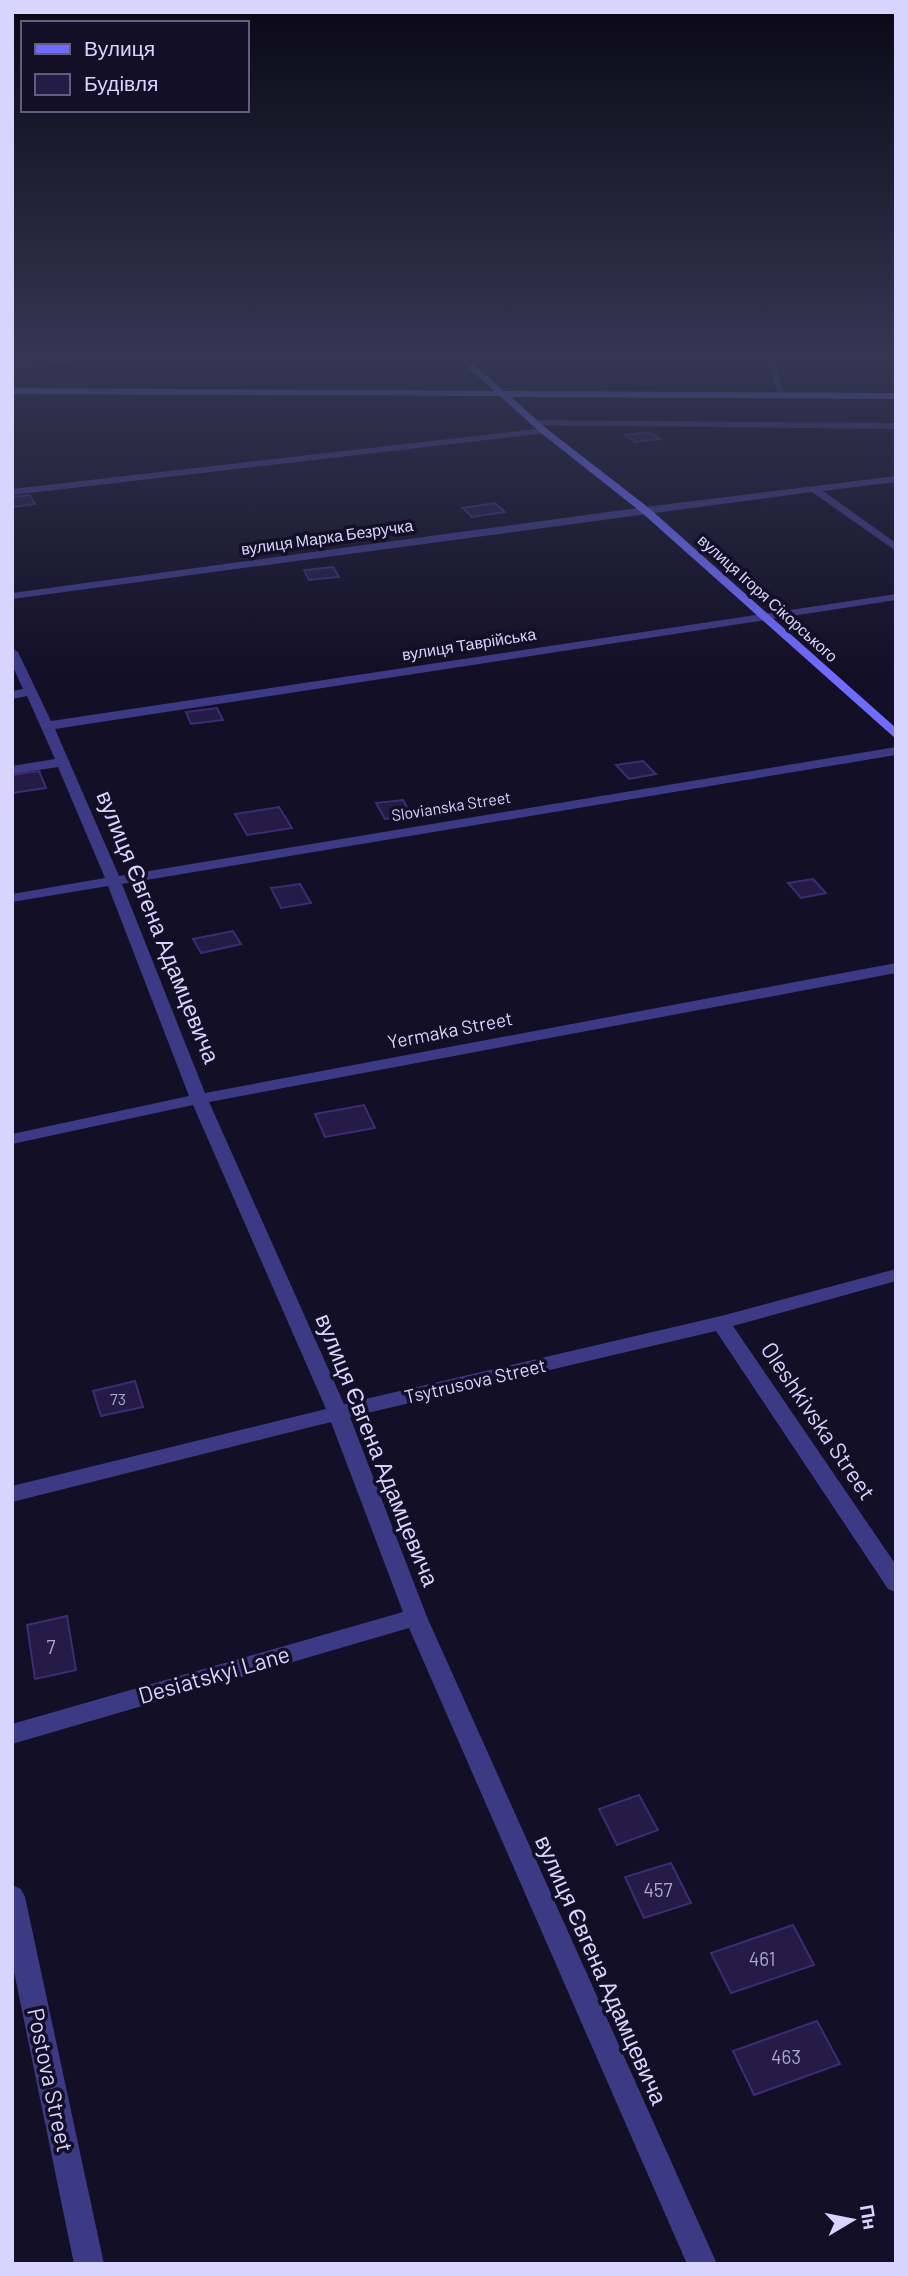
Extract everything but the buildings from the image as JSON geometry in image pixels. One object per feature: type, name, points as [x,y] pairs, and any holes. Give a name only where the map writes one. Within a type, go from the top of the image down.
[{"type":"main road","name":"вулиця Ігоря Сікорського","points":[[580,459],[645,510],[896,735]]},
{"type":"street","points":[[12,492],[298,459]]},
{"type":"street","name":"вулиця Марка Безручка","points":[[12,596],[645,510],[896,479]]},
{"type":"street","points":[[814,489],[896,548]]},
{"type":"street","name":"вулиця Таврійська","points":[[47,726],[896,597]]},
{"type":"street","name":"вулиця Євгена Адамцевича","points":[[12,652],[21,693],[47,726],[113,880],[199,1098],[338,1413],[416,1617],[702,2264]]},
{"type":"street","name":"Slovianska Street","points":[[12,898],[896,751]]},
{"type":"street","points":[[12,770],[62,762]]},
{"type":"street","name":"Yermaka Street","points":[[12,1139],[199,1098],[896,968]]},
{"type":"street","name":"Tsytrusova Street","points":[[12,1494],[338,1413],[721,1323],[896,1275]]},
{"type":"street","name":"Oleshkivska Street","points":[[721,1323],[896,1583]]},
{"type":"street","name":"Desiatskyi Lane","points":[[12,1734],[416,1617]]},
{"type":"street","name":"Postova Street","points":[[12,1897],[89,2264]]}]
